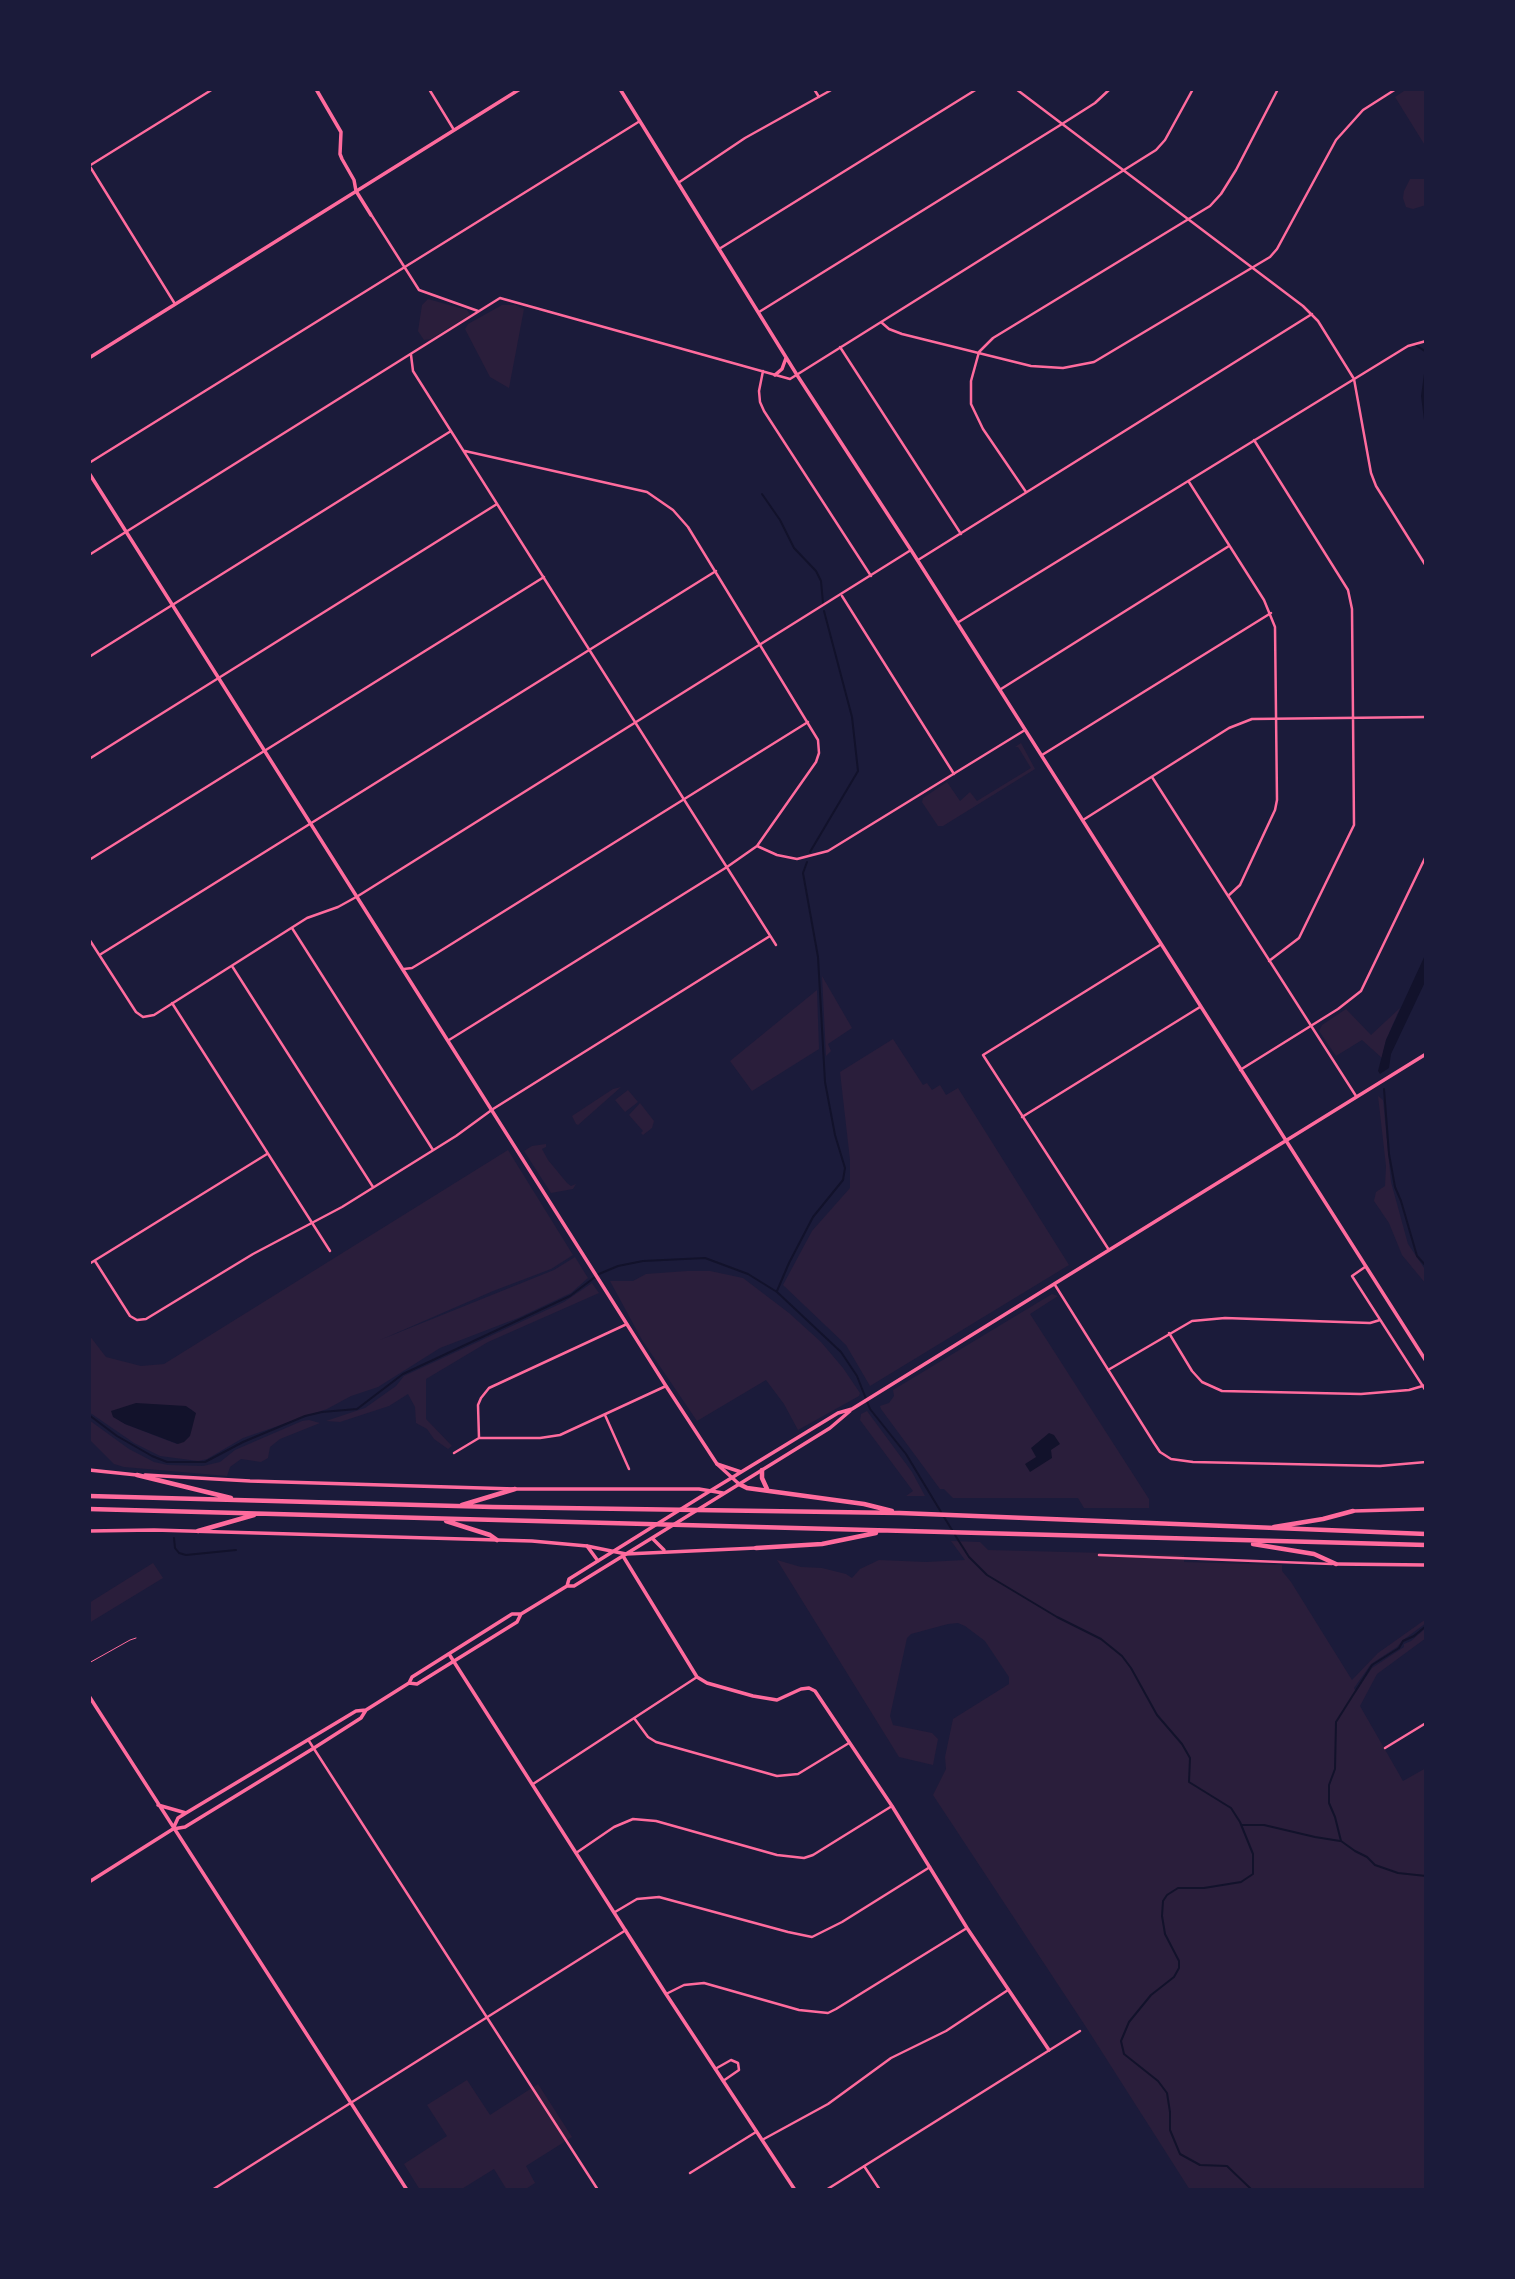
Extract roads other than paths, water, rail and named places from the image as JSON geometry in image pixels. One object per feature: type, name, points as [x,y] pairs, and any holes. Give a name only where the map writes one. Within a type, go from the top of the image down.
[{"type":"highway","points":[[762,1469],[762,1480],[767,1490]]},
{"type":"highway","points":[[137,1475],[239,1501]]},
{"type":"highway","points":[[738,1484],[747,1488],[864,1504],[900,1513]]},
{"type":"highway","points":[[458,1506],[515,1489]]},
{"type":"highway","points":[[89,1496],[458,1506],[900,1513],[1426,1534]]},
{"type":"highway","points":[[89,1509],[1235,1542],[1426,1545]]},
{"type":"highway","points":[[1263,1528],[1323,1519],[1353,1511]]},
{"type":"highway","points":[[198,1531],[260,1513]]},
{"type":"highway","points":[[438,1519],[498,1540]]},
{"type":"highway","points":[[756,1548],[822,1544],[884,1531]]},
{"type":"highway","points":[[1235,1542],[1314,1554],[1336,1564]]},
{"type":"main road","points":[[316,89],[341,132],[340,154],[354,180],[356,191],[371,215]]},
{"type":"main road","points":[[89,358],[520,89]]},
{"type":"main road","points":[[620,89],[757,313],[912,550],[1426,1361]]},
{"type":"main road","points":[[775,375],[782,369],[786,358]]},
{"type":"main road","points":[[89,473],[493,1109],[626,1324],[717,1464],[738,1484]]},
{"type":"main road","points":[[409,1684],[412,1677],[449,1654],[512,1615],[521,1614],[567,1586],[574,1586],[794,1450],[890,1385],[1426,1054]]},
{"type":"main road","points":[[567,1586],[569,1579],[710,1491],[826,1420],[852,1409]]},
{"type":"main road","points":[[826,1420],[830,1427]]},
{"type":"main road","points":[[795,1440],[800,1446]]},
{"type":"main road","points":[[789,1443],[794,1450]]},
{"type":"main road","points":[[717,1464],[741,1472]]},
{"type":"main road","points":[[89,1470],[262,1482],[723,1493]]},
{"type":"main road","points":[[1353,1511],[1426,1509]]},
{"type":"main road","points":[[89,1531],[198,1531],[553,1542],[615,1551],[624,1555],[664,1550],[756,1548]]},
{"type":"main road","points":[[652,1538],[664,1550]]},
{"type":"main road","points":[[587,1546],[598,1562]]},
{"type":"main road","points":[[624,1555],[697,1676],[707,1683],[777,1700],[809,1688],[815,1691],[1049,2050]]},
{"type":"main road","points":[[1336,1564],[1426,1565]]},
{"type":"main road","points":[[89,1882],[173,1829],[185,1827],[314,1748],[360,1718],[366,1710],[409,1684],[417,1684],[517,1622],[521,1614]]},
{"type":"main road","points":[[449,1654],[794,2190]]},
{"type":"main road","points":[[89,1696],[407,2190]]},
{"type":"main road","points":[[173,1829],[178,1818],[186,1813],[356,1711],[366,1710]]},
{"type":"main road","points":[[270,1764],[274,1772]]},
{"type":"main road","points":[[158,1805],[186,1813]]},
{"type":"street","points":[[175,304],[89,166],[213,89]]},
{"type":"street","points":[[429,89],[454,130]]},
{"type":"street","points":[[814,89],[819,97]]},
{"type":"street","points":[[678,183],[745,138],[833,89]]},
{"type":"street","points":[[719,249],[977,89]]},
{"type":"street","points":[[1016,89],[1312,314],[1354,379],[1373,479],[1426,566]]},
{"type":"street","points":[[757,313],[1062,124],[1095,103],[1110,89]]},
{"type":"street","points":[[89,555],[500,298],[790,379],[1156,150],[1165,140],[1193,89]]},
{"type":"street","points":[[1026,492],[983,429],[971,404],[971,381],[979,352],[993,338],[1210,206],[1221,194],[1278,89]]},
{"type":"street","points":[[881,321],[889,330],[1046,368],[1077,367],[1094,362],[1270,257],[1346,126],[1363,110],[1393,90]]},
{"type":"street","points":[[89,463],[640,121]]},
{"type":"street","points":[[371,215],[419,290],[478,311]]},
{"type":"street","points":[[918,561],[1312,314]]},
{"type":"street","points":[[957,623],[1408,346],[1426,341]]},
{"type":"street","points":[[839,347],[961,534]]},
{"type":"street","points":[[411,355],[413,371],[776,945]]},
{"type":"street","points":[[764,371],[759,391],[764,411],[871,576]]},
{"type":"street","points":[[89,657],[451,431]]},
{"type":"street","points":[[1254,440],[1348,590],[1352,609],[1354,825],[1300,938],[1269,961]]},
{"type":"street","points":[[449,1040],[757,846],[816,762],[819,753],[818,740],[808,722],[688,527],[673,510],[647,492],[463,451]]},
{"type":"street","points":[[1189,481],[1270,613],[1276,639],[1278,800],[1240,885],[1228,896]]},
{"type":"street","points":[[89,759],[497,504]]},
{"type":"street","points":[[999,690],[1230,546]]},
{"type":"street","points":[[89,939],[136,1012],[143,1017],[154,1015],[292,928],[318,913],[338,907],[358,896],[912,550]]},
{"type":"street","points":[[100,955],[716,571]]},
{"type":"street","points":[[89,860],[544,577]]},
{"type":"street","points":[[842,595],[954,774]]},
{"type":"street","points":[[1041,755],[1270,613]]},
{"type":"street","points":[[1082,821],[1229,728],[1252,719],[1426,717]]},
{"type":"street","points":[[404,969],[412,968],[437,953],[808,722]]},
{"type":"street","points":[[757,846],[787,858],[820,855],[1025,730]]},
{"type":"street","points":[[1152,776],[1356,1096]]},
{"type":"street","points":[[1240,1070],[1348,1003],[1361,991],[1426,856]]},
{"type":"street","points":[[292,928],[433,1150]]},
{"type":"street","points":[[95,1261],[130,1316],[137,1320],[146,1319],[253,1254],[373,1187],[770,936]]},
{"type":"street","points":[[1109,1250],[983,1055],[1161,945]]},
{"type":"street","points":[[232,965],[373,1187]]},
{"type":"street","points":[[172,1003],[330,1251]]},
{"type":"street","points":[[1022,1117],[1200,1007]]},
{"type":"street","points":[[89,1264],[267,1154]]},
{"type":"street","points":[[1170,1333],[1192,1371],[1202,1382],[1222,1391],[1361,1394],[1425,1388],[1352,1276],[1365,1267]]},
{"type":"street","points":[[1055,1284],[1160,1452],[1181,1462],[1380,1466],[1426,1462]]},
{"type":"street","points":[[1108,1370],[1192,1321],[1203,1319],[1370,1323],[1380,1320]]},
{"type":"street","points":[[480,1438],[478,1405],[489,1388],[626,1324]]},
{"type":"street","points":[[454,1453],[480,1438],[550,1437],[666,1386]]},
{"type":"street","points":[[605,1415],[629,1469]]},
{"type":"street","points":[[1099,1555],[1336,1564]]},
{"type":"street","points":[[533,1784],[697,1676]]},
{"type":"street","points":[[634,1718],[648,1737],[656,1742],[777,1776],[797,1774],[849,1743]]},
{"type":"street","points":[[1385,1748],[1426,1723]]},
{"type":"street","points":[[309,1741],[598,2190]]},
{"type":"street","points":[[576,1853],[633,1819],[656,1822],[792,1858],[804,1858],[892,1806]]},
{"type":"street","points":[[614,1912],[638,1899],[659,1897],[812,1937],[842,1922],[930,1867]]},
{"type":"street","points":[[666,1994],[684,1985],[704,1983],[799,2010],[828,2012],[967,1928]]},
{"type":"street","points":[[212,2190],[626,1930]]},
{"type":"street","points":[[762,2140],[828,2104],[891,2059],[946,2031],[1008,1990]]},
{"type":"street","points":[[826,2190],[1080,2031]]},
{"type":"street","points":[[715,2069],[731,2060],[738,2063],[738,2070],[723,2081]]},
{"type":"street","points":[[690,2173],[756,2132]]},
{"type":"street","points":[[864,2166],[880,2190]]},
{"type":"lane","points":[[89,1663],[136,1638]]},
{"type":"waterway","points":[[1416,345],[1426,352]]},
{"type":"waterway","points":[[762,494],[780,520],[794,548],[816,571],[821,581],[823,603]]},
{"type":"waterway","points":[[810,852],[858,771],[852,717],[824,611]]},
{"type":"waterway","points":[[777,1291],[813,1217],[843,1180],[845,1168],[835,1135],[825,1082],[818,957],[803,873],[807,862]]},
{"type":"waterway","points":[[1384,1089],[1389,1154],[1395,1187],[1417,1256],[1426,1266]]},
{"type":"waterway","points":[[89,1415],[117,1436],[152,1456],[167,1462],[205,1462],[243,1442],[305,1416],[357,1409],[403,1374],[570,1296],[599,1274],[618,1266],[643,1261],[705,1258],[748,1274],[777,1292],[841,1352],[857,1376],[870,1409],[906,1454],[941,1512]]},
{"type":"waterway","points":[[944,1517],[952,1530]]},
{"type":"waterway","points":[[955,1535],[969,1557],[987,1575],[1057,1617],[1101,1639],[1122,1656],[1157,1715],[1182,1744],[1190,1758],[1189,1782],[1231,1808],[1240,1822],[1253,1854],[1253,1874],[1241,1882],[1204,1888],[1178,1888],[1167,1895],[1163,1901],[1162,1916],[1165,1934],[1179,1961],[1179,1968],[1174,1977],[1151,1995],[1129,2022],[1121,2041],[1124,2054],[1158,2081],[1167,2093],[1170,2130],[1180,2154],[1200,2165],[1227,2166],[1252,2190]]},
{"type":"waterway","points":[[174,1538],[175,1548],[186,1555],[236,1550]]},
{"type":"waterway","points":[[1426,1626],[1372,1665],[1336,1722],[1335,1769],[1329,1785],[1329,1803],[1341,1841],[1375,1865],[1398,1873],[1426,1876]]},
{"type":"waterway","points":[[1242,1825],[1264,1825],[1340,1841]]}]
